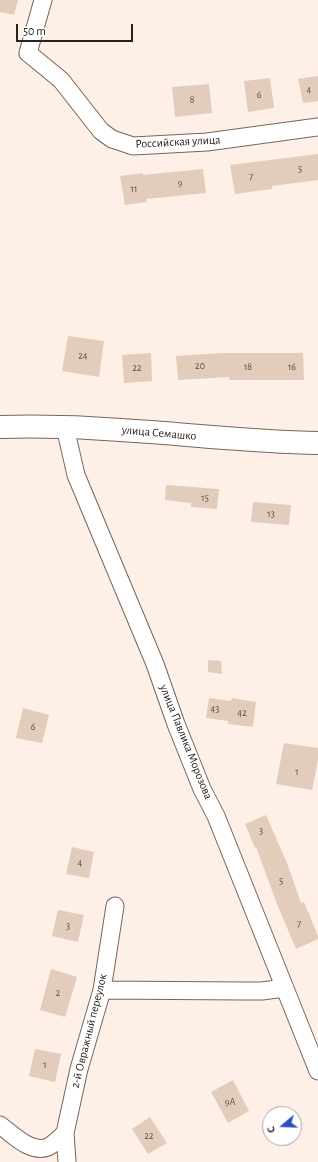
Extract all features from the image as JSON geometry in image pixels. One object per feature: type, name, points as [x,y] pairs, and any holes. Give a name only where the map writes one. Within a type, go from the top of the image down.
[{"type":"main road","name":"улица Семашко","points":[[0,427],[65,427],[256,441],[318,443]]},
{"type":"street","name":"Российская улица","points":[[43,0],[28,53],[61,80],[101,131],[112,139],[133,146],[207,142],[318,127]]},
{"type":"street","name":"улица Павлика Морозова","points":[[65,427],[76,475],[155,664],[176,724],[202,789],[216,816],[285,988],[315,1054],[318,1071]]},
{"type":"street","name":"2-й Овражный переулок","points":[[67,1162],[65,1133],[79,1069],[102,990],[115,906]]},
{"type":"street","points":[[102,990],[262,991],[285,988]]},
{"type":"street","points":[[0,1125],[29,1146],[53,1152],[67,1162]]},
{"type":"street","points":[[41,1149],[48,1147],[65,1133]]},
{"type":"building","points":[[0,0],[18,0],[14,15],[0,12]]},
{"type":"building","points":[[318,76],[318,101],[303,103],[298,79]]},
{"type":"building","points":[[270,78],[274,108],[248,112],[244,81]]},
{"type":"building","points":[[209,84],[212,113],[175,117],[172,87]]},
{"type":"building","points":[[318,154],[318,180],[272,186],[272,189],[235,194],[230,165]]},
{"type":"building","points":[[203,169],[206,193],[146,199],[147,202],[125,205],[120,176]]},
{"type":"building","points":[[68,336],[104,341],[99,377],[62,371]]},
{"type":"building","points":[[151,353],[152,381],[124,383],[122,355]]},
{"type":"building","points":[[223,353],[303,353],[304,380],[229,380],[229,377],[178,380],[176,356]]},
{"type":"building","points":[[166,485],[219,489],[217,509],[191,507],[191,503],[165,500]]},
{"type":"building","points":[[253,502],[291,505],[289,525],[251,522]]},
{"type":"building","points":[[208,660],[221,661],[222,674],[208,672]]},
{"type":"building","points":[[209,698],[231,701],[232,698],[256,702],[253,727],[228,724],[228,721],[206,718]]},
{"type":"building","points":[[23,708],[49,715],[42,743],[16,738]]},
{"type":"building","points":[[284,743],[318,748],[318,760],[312,790],[276,784]]},
{"type":"building","points":[[266,815],[287,863],[301,903],[304,902],[318,936],[318,939],[296,949],[277,904],[256,847],[255,848],[245,824]]},
{"type":"building","points":[[72,847],[94,852],[89,878],[66,874]]},
{"type":"building","points":[[58,910],[84,915],[78,942],[52,936]]},
{"type":"building","points":[[51,969],[77,977],[65,1017],[40,1010]]},
{"type":"building","points":[[35,1049],[61,1054],[55,1082],[29,1076]]},
{"type":"building","points":[[233,1080],[249,1111],[228,1123],[211,1092]]},
{"type":"building","points":[[150,1117],[167,1143],[148,1154],[132,1129]]}]
